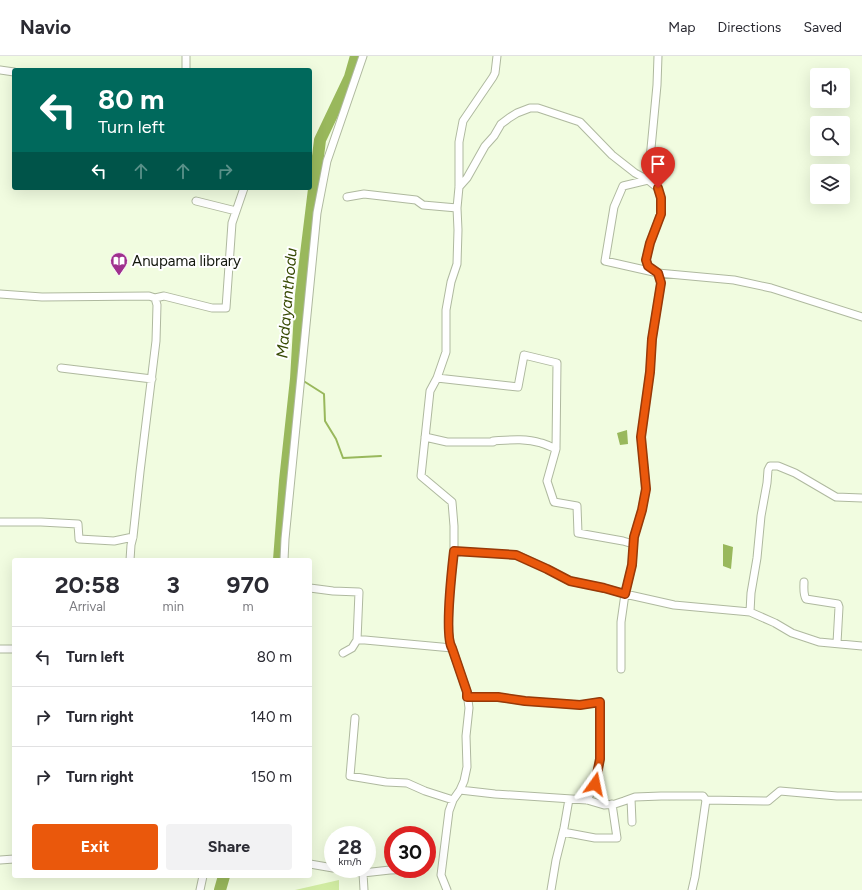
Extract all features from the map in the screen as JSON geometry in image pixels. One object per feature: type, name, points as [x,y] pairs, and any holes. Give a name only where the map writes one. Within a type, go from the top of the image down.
[{"type":"street","points":[[186,56],[186,68]]},
{"type":"street","points":[[284,558],[284,539],[317,213],[327,161],[363,56]]},
{"type":"street","points":[[447,890],[441,875],[449,811],[453,800],[464,781],[467,767],[466,736],[469,708],[467,692],[451,646],[448,632],[454,551],[452,502],[421,476],[430,391],[437,378],[446,352],[446,310],[451,282],[457,264],[459,142],[463,121],[495,73],[497,56]]},
{"type":"street","points":[[648,180],[657,85],[658,56]]},
{"type":"street","points":[[0,70],[12,72]]},
{"type":"street","points":[[459,187],[468,178],[485,146],[494,136],[501,124],[517,113],[530,108],[538,108],[580,122],[618,160],[658,188],[661,198],[661,214],[650,243],[646,260],[648,266],[658,273],[661,283],[652,339],[650,372],[641,437],[646,489],[642,510],[634,537],[632,565],[625,594],[621,622],[621,669]]},
{"type":"street","points":[[648,180],[623,186],[614,207],[604,261],[658,273],[734,280],[771,288],[862,317]]},
{"type":"street","points":[[0,294],[42,297],[150,296],[155,298],[164,296],[212,308],[226,308],[232,223],[243,190]]},
{"type":"street","points":[[347,197],[364,194],[416,200],[424,205],[457,208]]},
{"type":"street","points":[[196,201],[236,211]]},
{"type":"street","points":[[130,558],[156,341],[157,305],[155,298]]},
{"type":"street","points":[[437,378],[518,387],[524,355],[557,363],[556,449],[547,481],[554,502],[577,506],[578,534],[623,540],[633,544]]},
{"type":"street","points":[[61,368],[152,379]]},
{"type":"street","points":[[425,437],[447,442],[529,440],[542,443],[556,449]]},
{"type":"street","points":[[750,612],[761,516],[768,470],[770,466],[778,466],[794,473],[836,497],[862,498]]},
{"type":"street","points":[[0,522],[78,524],[80,539],[114,541],[133,537]]},
{"type":"street","points":[[454,551],[516,555],[570,581],[674,605],[750,612],[775,623],[792,634],[819,642],[862,646]]},
{"type":"street","points":[[804,582],[804,594],[806,599],[838,604],[837,643]]},
{"type":"street","points":[[312,588],[359,592],[357,640],[352,648],[343,653]]},
{"type":"street","points":[[357,640],[452,648]]},
{"type":"street","points":[[0,649],[12,649]]},
{"type":"street","points":[[467,697],[498,697],[525,701],[580,705],[600,702],[600,759],[595,784],[586,800]]},
{"type":"street","points":[[355,718],[350,776],[386,782],[407,783],[425,791],[453,800]]},
{"type":"street","points":[[460,790],[495,794],[586,800],[604,805],[615,804],[635,797],[661,796],[703,796],[706,800],[768,801],[780,791],[837,796],[862,796]]},
{"type":"street","points":[[551,890],[569,799]]},
{"type":"street","points":[[631,799],[632,822]]},
{"type":"street","points":[[692,890],[706,800]]},
{"type":"street","points":[[563,832],[595,838],[617,838],[612,804]]},
{"type":"street","points":[[0,860],[12,859]]},
{"type":"street","points":[[312,864],[324,866]]},
{"type":"street","points":[[200,890],[203,878]]},
{"type":"street","points":[[363,878],[364,890]]},
{"type":"shaded area","points":[[627,430],[628,444],[620,445],[617,433]]},
{"type":"shaded area","points":[[723,544],[733,547],[731,569],[723,566]]},
{"type":"shaded area","points":[[339,880],[339,890],[295,890]]},
{"type":"waterway","name":"Madayanthodu","points":[[279,558],[285,481],[296,379],[301,295],[320,140],[350,77],[356,56]]},
{"type":"waterway","points":[[302,380],[324,394],[325,421],[336,439],[343,458],[381,456]]},
{"type":"waterway","name":"Madayanthodu","points":[[220,890],[223,878]]},
{"type":"place","name":"Anupama library","points":[[119,276]]},
{"type":"route","points":[[595,784],[600,759],[600,702],[580,705],[525,701],[498,697],[467,697],[467,692],[451,646],[448,632],[454,551],[516,555],[570,581],[625,594],[632,565],[633,542],[645,499],[646,489],[641,437],[650,372],[652,339],[661,283],[658,273],[648,266],[646,260],[650,243],[661,214],[661,198],[658,188]]}]
